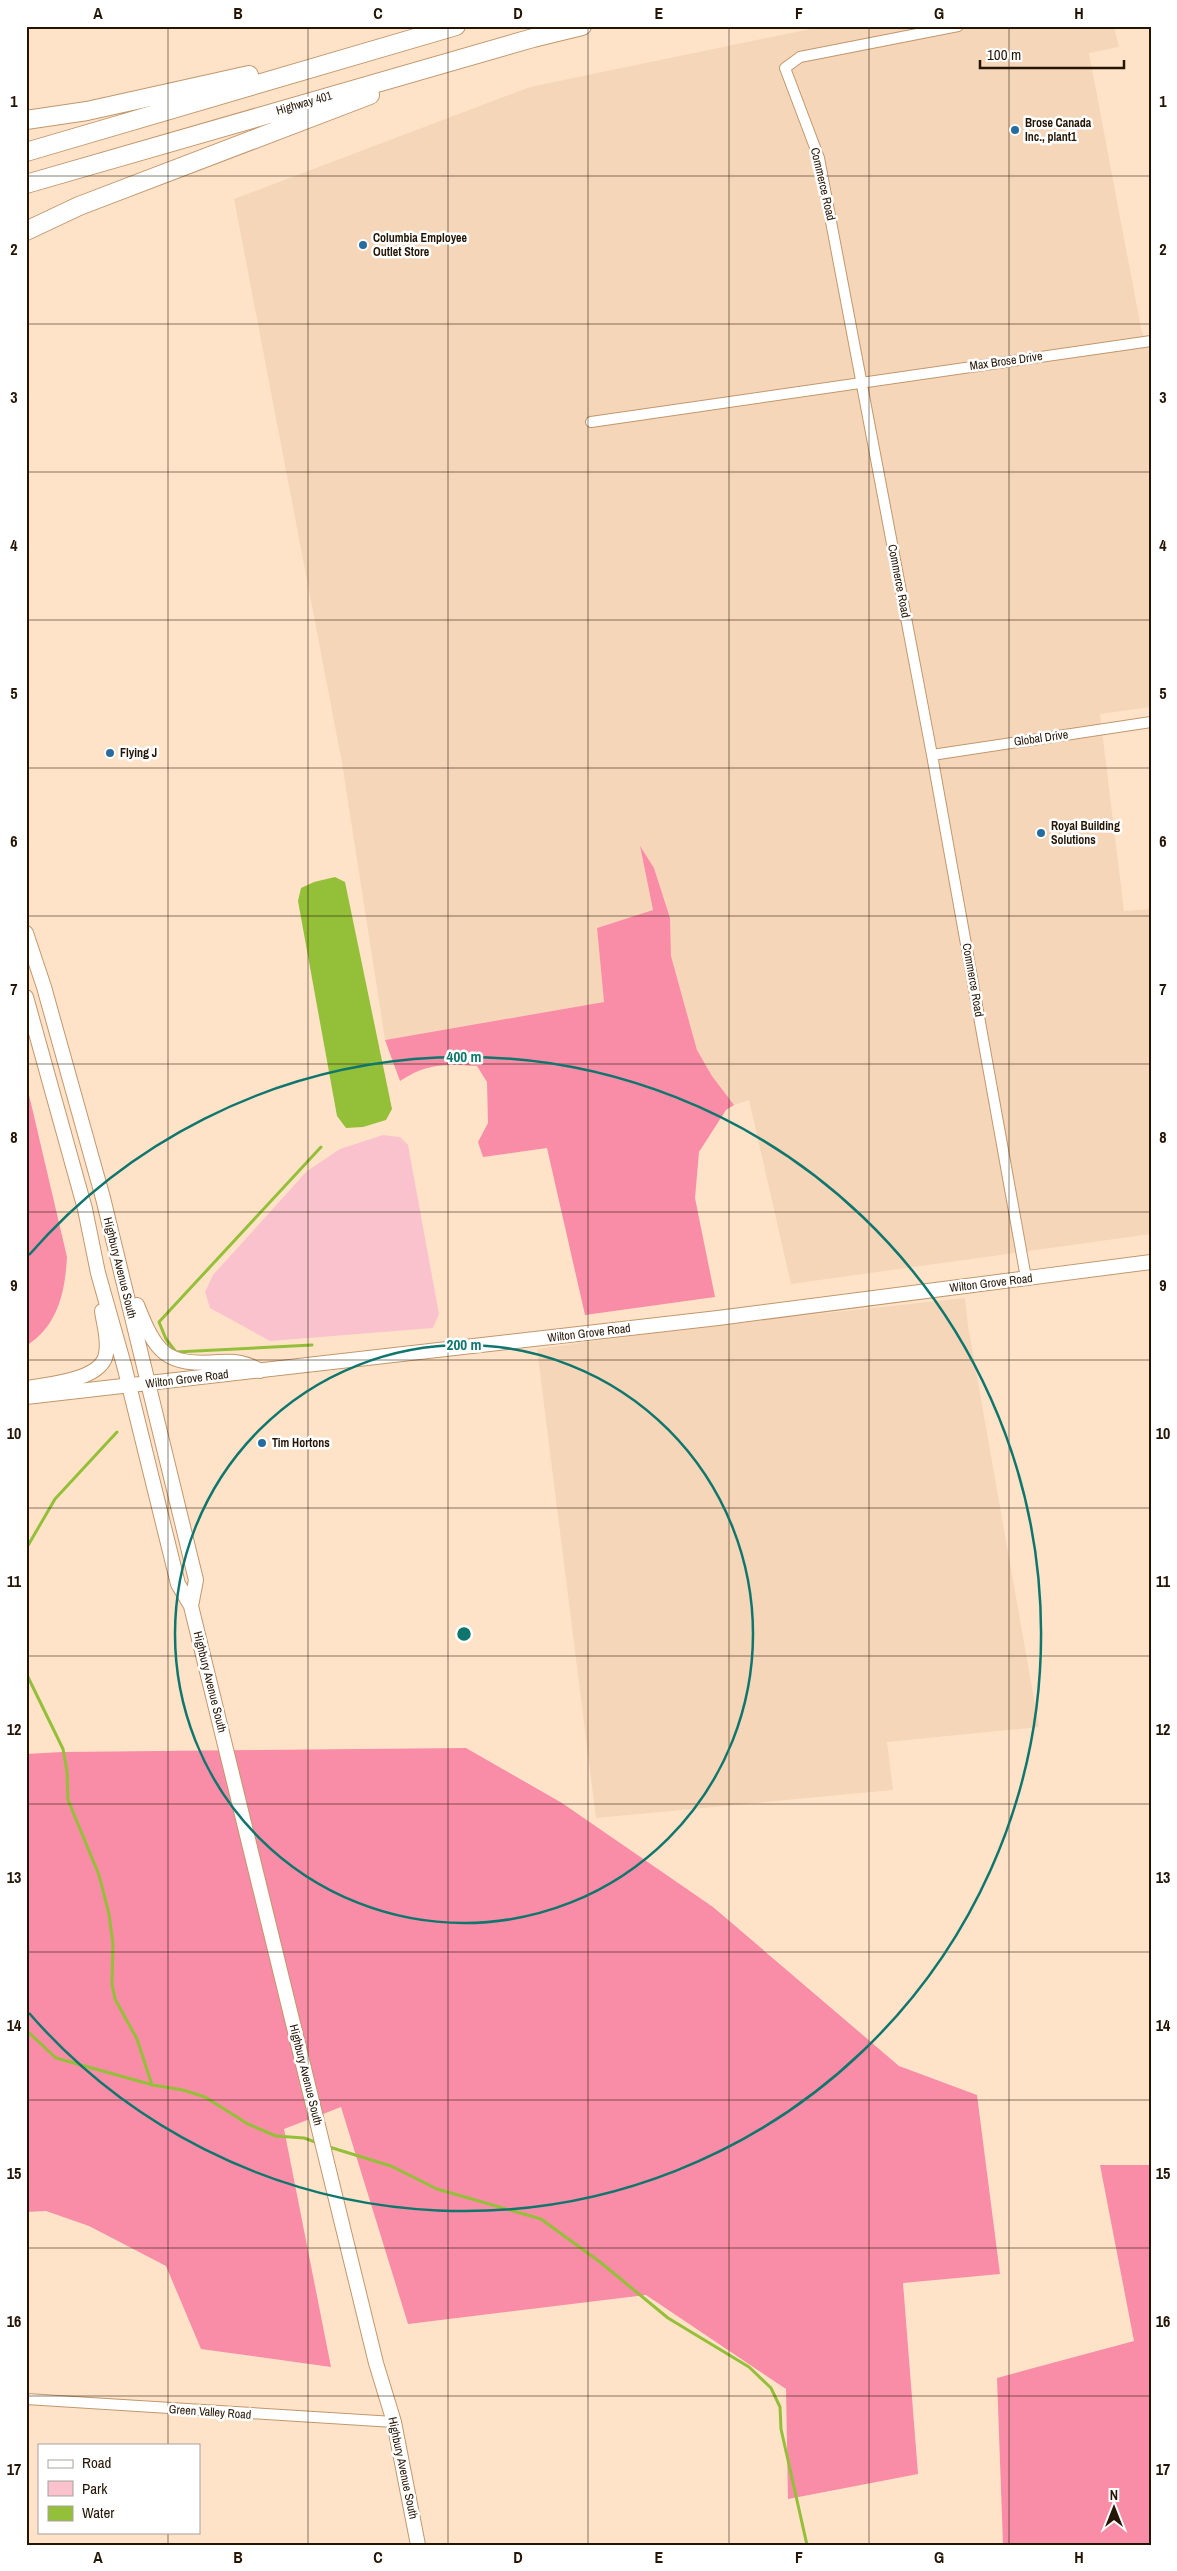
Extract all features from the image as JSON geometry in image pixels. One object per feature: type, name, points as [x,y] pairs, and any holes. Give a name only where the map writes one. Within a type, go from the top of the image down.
[{"type":"highway","points":[[26,152],[456,26]]},
{"type":"highway","name":"Highway 401","points":[[26,184],[480,53],[582,26]]},
{"type":"highway","points":[[26,231],[79,206],[480,53]]},
{"type":"highway","points":[[26,120],[87,111],[252,74],[295,72]]},
{"type":"main road","name":"Highbury Avenue South","points":[[26,933],[83,1123],[120,1268],[196,1580],[191,1606]]},
{"type":"main road","name":"Highbury Avenue South","points":[[26,997],[85,1209],[98,1273],[178,1584],[191,1606],[376,2363],[394,2422],[418,2545]]},
{"type":"main road","name":"Wilton Grove Road","points":[[26,1397],[718,1318],[1151,1262]]},
{"type":"main road","points":[[120,1268],[153,1341],[163,1352],[174,1359],[189,1364],[235,1361],[249,1364],[260,1371]]},
{"type":"main road","points":[[26,1388],[80,1378],[101,1366],[106,1356],[107,1344],[98,1273]]},
{"type":"street","name":"Commerce Road","points":[[958,26],[800,57],[784,68],[819,158],[932,754],[1026,1278]]},
{"type":"street","name":"Max Brose Drive","points":[[591,422],[1151,340]]},
{"type":"street","name":"Global Drive","points":[[932,754],[1151,722]]},
{"type":"street","name":"Green Valley Road","points":[[26,2399],[394,2422]]},
{"type":"shaded area","points":[[825,26],[1114,26],[1119,47],[1089,53],[1141,328],[1151,358],[1151,707],[1100,714],[1124,911],[1151,909],[1151,1234],[791,1284],[749,1100],[734,1105],[712,1076],[697,1050],[671,956],[670,918],[654,868],[640,848],[653,910],[597,928],[604,1002],[385,1040],[342,763],[234,199],[530,87]]},
{"type":"shaded area","points":[[640,846],[654,868],[670,918],[671,956],[697,1050],[712,1076],[734,1105],[726,1110],[699,1152],[695,1198],[715,1297],[585,1315],[547,1148],[483,1157],[478,1142],[488,1123],[487,1082],[477,1066],[436,1066],[419,1071],[400,1081],[385,1040],[604,1002],[597,928],[653,910]]},
{"type":"shaded area","points":[[26,1082],[67,1257],[62,1295],[53,1318],[46,1329],[26,1346]]},
{"type":"shaded area","points":[[965,1298],[968,1326],[1039,1727],[887,1742],[893,1790],[596,1818],[537,1349],[687,1328]]},
{"type":"shaded area","points":[[466,1748],[562,1803],[713,1907],[899,2066],[977,2095],[1000,2274],[903,2283],[918,2474],[788,2499],[786,2389],[646,2295],[408,2324],[341,2107],[284,2129],[331,2367],[201,2349],[166,2266],[89,2226],[46,2211],[26,2212],[26,1754],[62,1752]]},
{"type":"shaded area","points":[[1100,2165],[1151,2165],[1151,2545],[1003,2545],[997,2378],[1134,2341]]},
{"type":"green space","points":[[383,1135],[400,1137],[408,1145],[439,1314],[433,1328],[270,1341],[210,1308],[205,1292],[213,1275],[307,1171],[340,1149]]},
{"type":"water","points":[[335,877],[345,882],[392,1109],[386,1120],[363,1127],[346,1128],[337,1116],[298,901],[301,888],[314,882]]},
{"type":"waterway","points":[[312,1345],[176,1352],[166,1339],[159,1322],[321,1147]]},
{"type":"waterway","points":[[26,1549],[55,1499],[117,1432]]},
{"type":"waterway","points":[[26,1673],[63,1749],[67,1771],[68,1800],[99,1875],[109,1914],[113,1944],[112,1984],[115,1999],[137,2039],[152,2085]]},
{"type":"waterway","points":[[26,2030],[56,2058],[153,2085],[183,2090],[205,2097],[248,2124],[276,2136],[304,2138],[318,2143]]},
{"type":"waterway","points":[[326,2146],[391,2166],[437,2189],[541,2219],[600,2262],[668,2318],[749,2367],[771,2388],[780,2407],[781,2429],[807,2545]]},
{"type":"place","name":"Brose Canada Inc., plant1","points":[[1015,130]]},
{"type":"place","name":"Columbia Employee Outlet Store","points":[[363,245]]},
{"type":"place","name":"Flying J","points":[[110,753]]},
{"type":"place","name":"Royal Building Solutions","points":[[1041,833]]},
{"type":"place","name":"Tim Hortons","points":[[262,1443]]}]
